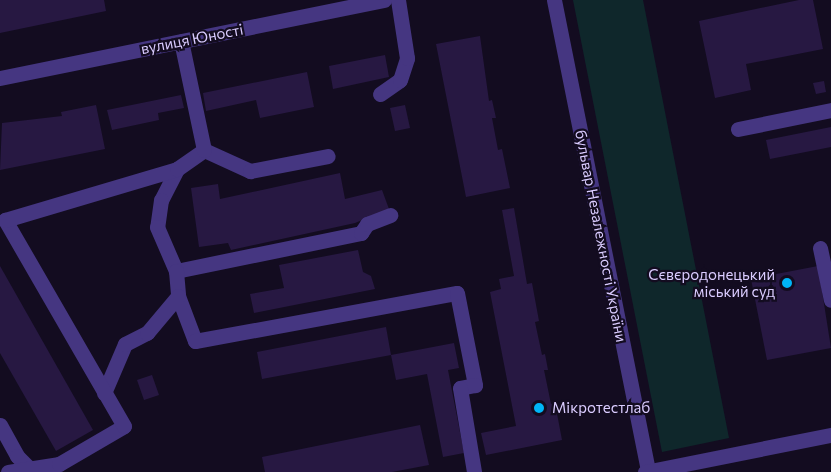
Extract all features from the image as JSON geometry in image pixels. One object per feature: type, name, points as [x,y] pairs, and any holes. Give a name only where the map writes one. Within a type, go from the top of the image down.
[{"type":"street","name":"вулиця Юності","points":[[0,78],[384,0]]},
{"type":"street","points":[[381,94],[400,80],[407,58],[398,0]]},
{"type":"street","name":"бульвар Незалежності України","points":[[554,0],[647,472]]},
{"type":"street","points":[[181,41],[204,150]]},
{"type":"street","points":[[738,129],[831,110]]},
{"type":"street","points":[[204,150],[250,171],[328,156]]},
{"type":"street","points":[[8,472],[59,464],[124,426],[2,216],[177,169],[204,150]]},
{"type":"street","points":[[177,169],[161,200],[157,227],[176,271],[178,296],[195,341],[457,293],[475,385],[460,388],[474,472]]},
{"type":"street","points":[[176,271],[361,233],[367,224],[390,215]]},
{"type":"street","points":[[820,248],[831,300]]},
{"type":"street","points":[[104,393],[125,344],[147,333],[178,296]]},
{"type":"street","points":[[0,425],[17,456],[29,468]]},
{"type":"street","points":[[647,472],[831,435]]},
{"type":"green space","points":[[573,0],[643,0],[729,438],[662,452]]},
{"type":"building","points":[[0,0],[104,0],[106,11],[0,33]]},
{"type":"building","points":[[799,0],[813,0],[823,49],[746,64],[751,90],[715,98],[699,21]]},
{"type":"building","points":[[480,36],[489,101],[492,100],[496,118],[492,118],[498,150],[502,149],[510,188],[466,197],[436,44]]},
{"type":"building","points":[[385,55],[389,77],[333,89],[329,66]]},
{"type":"building","points":[[307,72],[314,107],[260,118],[256,100],[206,111],[203,93]]},
{"type":"building","points":[[824,81],[826,92],[816,94],[813,83]]},
{"type":"building","points":[[181,95],[184,108],[158,113],[159,120],[112,130],[107,110]]},
{"type":"building","points":[[96,105],[105,149],[0,170],[2,123],[62,116],[61,112]]},
{"type":"building","points":[[405,105],[410,128],[395,131],[390,108]]},
{"type":"building","points":[[831,127],[831,147],[770,159],[766,140]]},
{"type":"building","points":[[340,173],[345,199],[382,190],[389,209],[355,223],[231,250],[228,243],[199,247],[191,188],[218,184],[220,199]]},
{"type":"building","points":[[514,208],[527,284],[532,283],[539,321],[535,322],[542,355],[545,354],[548,370],[544,370],[551,404],[555,403],[562,440],[486,455],[481,433],[516,426],[490,292],[501,289],[499,279],[514,276],[502,210]]},
{"type":"building","points":[[358,250],[363,272],[371,276],[375,289],[254,313],[250,294],[284,288],[279,265]]},
{"type":"building","points":[[0,266],[93,430],[56,451],[0,353]]},
{"type":"building","points":[[818,266],[831,348],[767,360],[751,279]]},
{"type":"building","points":[[386,327],[391,355],[262,379],[257,352]]},
{"type":"building","points":[[454,343],[459,368],[448,370],[464,453],[443,457],[427,374],[396,380],[391,355]]},
{"type":"building","points":[[152,375],[159,395],[144,400],[137,380]]},
{"type":"building","points":[[420,425],[429,465],[392,472],[265,472],[262,457]]},
{"type":"place","name":"Сєвєродонецький міський суд","points":[[787,283]]},
{"type":"place","name":"Мікротестлаб","points":[[539,408]]}]
